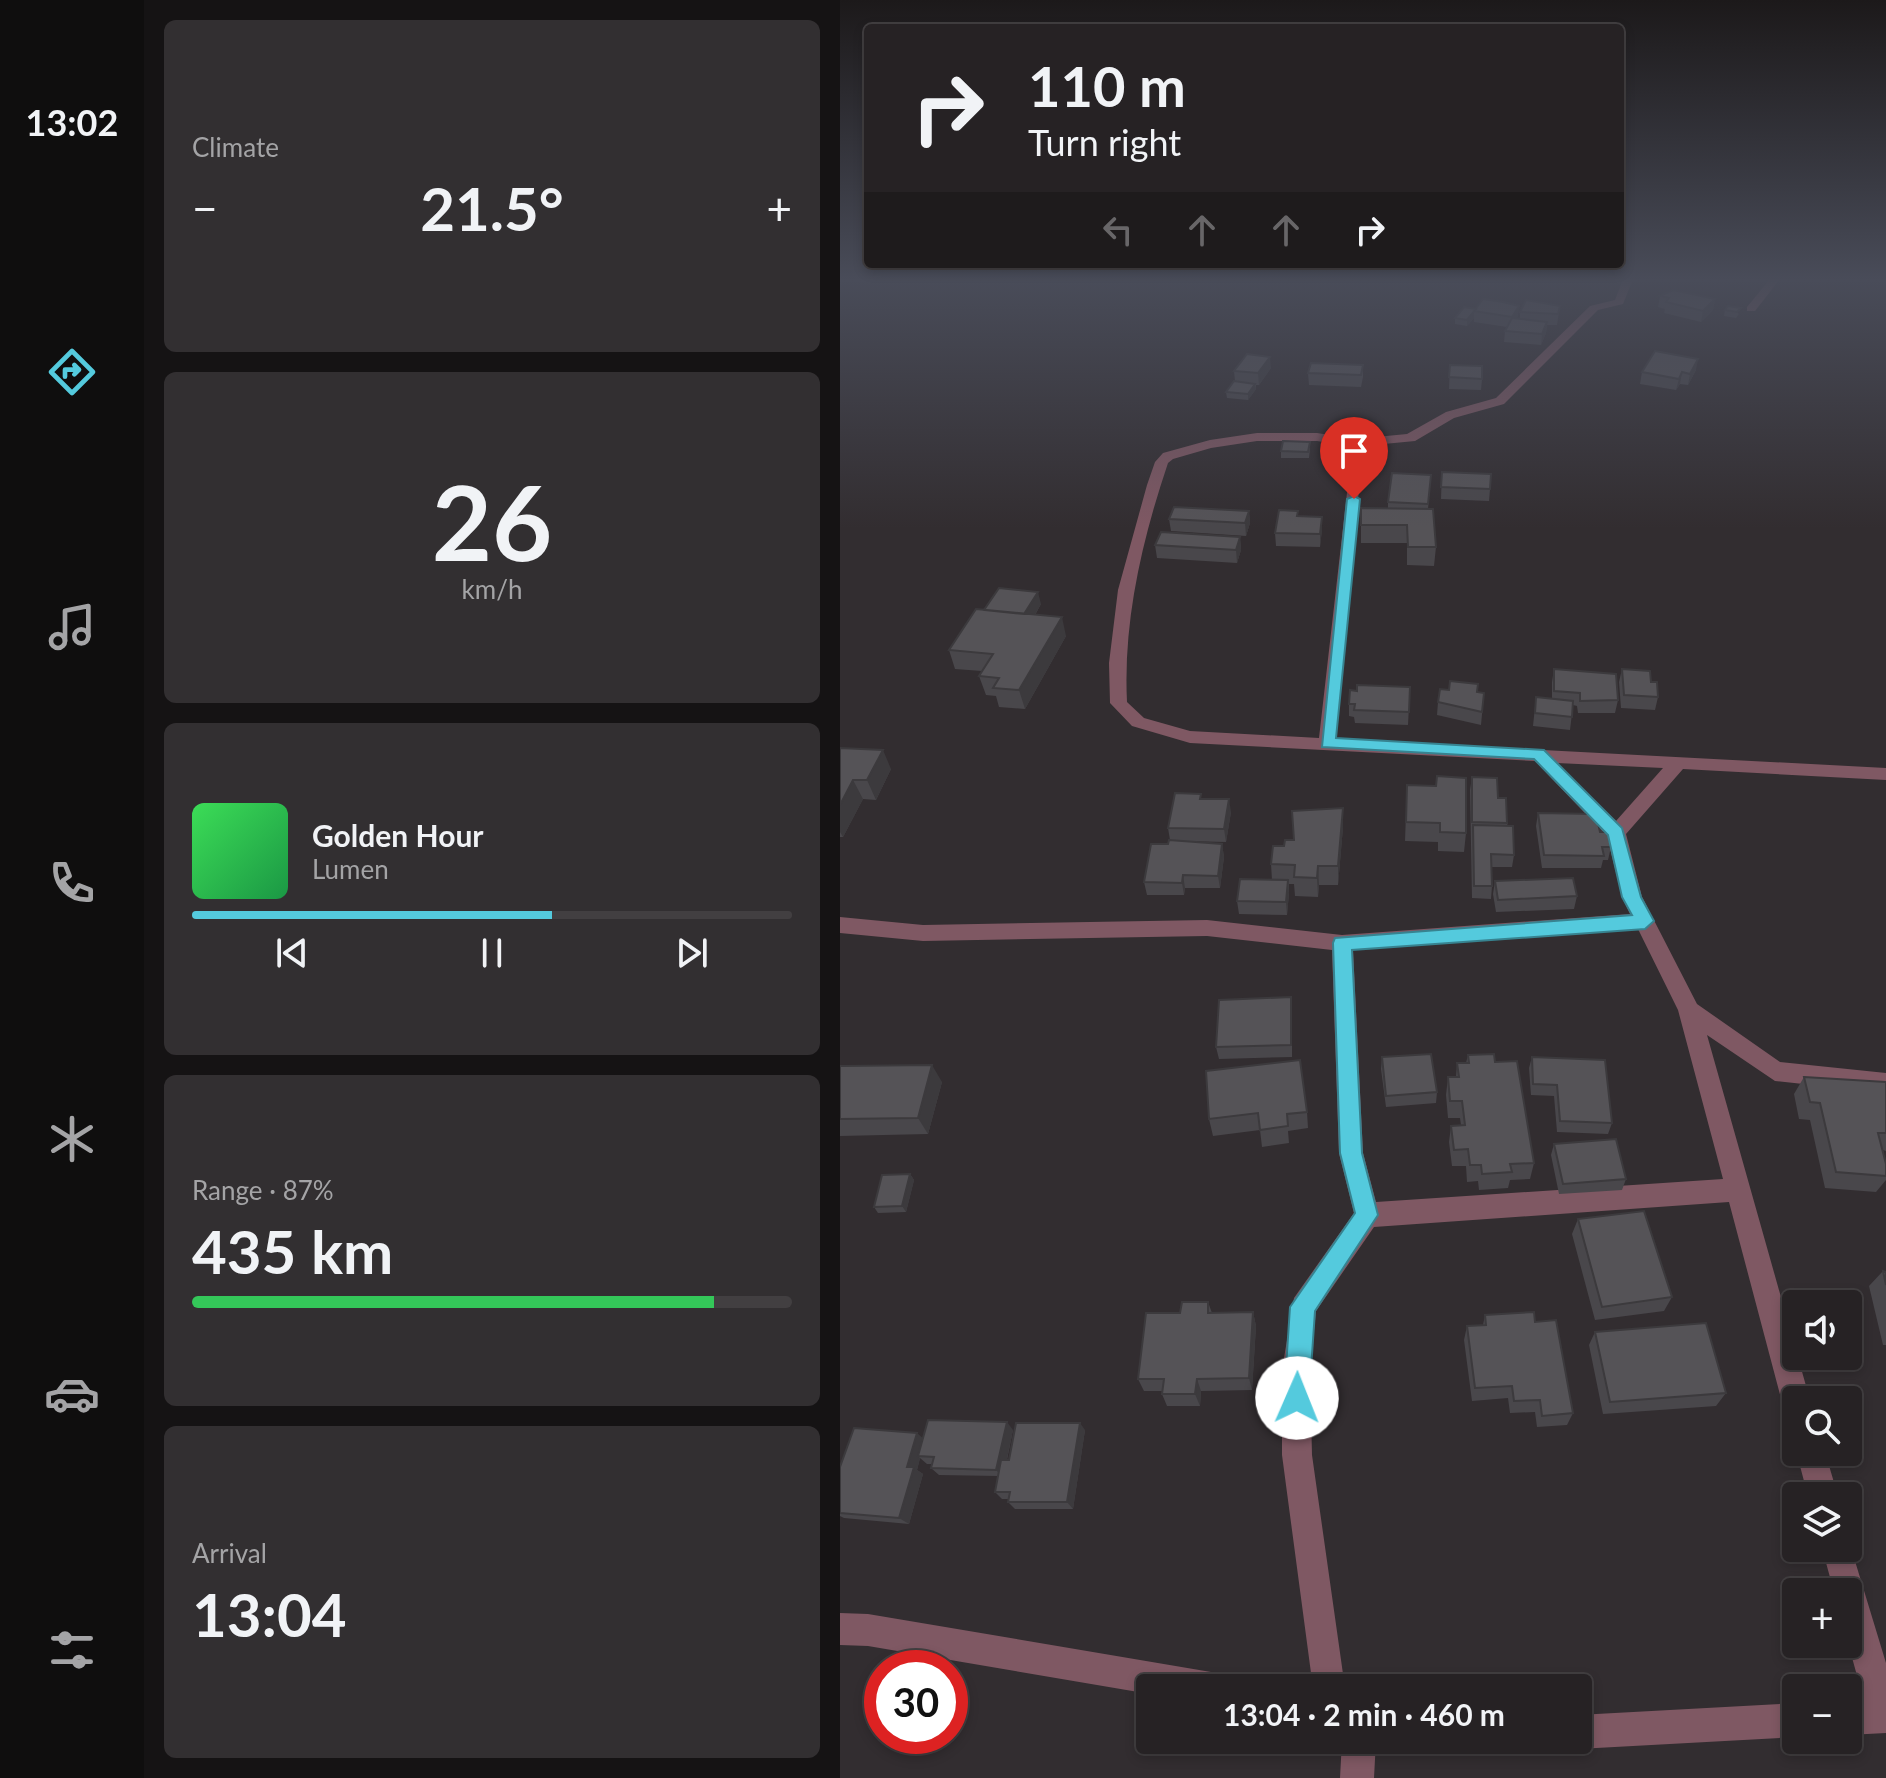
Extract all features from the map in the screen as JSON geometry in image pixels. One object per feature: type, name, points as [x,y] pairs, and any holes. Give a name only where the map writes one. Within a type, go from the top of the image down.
[{"type":"street","points":[[1539,362],[1500,401],[1450,415],[1410,438],[1355,443],[1317,437],[1257,437],[1210,444],[1168,456],[1162,462],[1154,485],[1126,590],[1117,663],[1119,703],[1138,722],[1190,737],[1886,774]]},
{"type":"street","points":[[1327,743],[1357,464],[1355,443]]},
{"type":"street","points":[[1538,754],[1616,833],[1632,897],[1689,1010],[1791,1386]]},
{"type":"street","points":[[1616,833],[1680,761]]},
{"type":"street","points":[[840,925],[923,933],[1207,928],[1342,943],[1645,921]]},
{"type":"street","points":[[1327,1674],[1297,1455],[1296,1370],[1303,1307],[1367,1215],[1351,1153],[1342,943]]},
{"type":"street","points":[[1689,1010],[1775,1071],[1886,1083]]},
{"type":"street","points":[[1367,1215],[1736,1190]]},
{"type":"street","points":[[1841,1562],[1886,1716],[1862,1717]]},
{"type":"street","points":[[840,1629],[868,1630],[1136,1675]]},
{"type":"street","points":[[1592,1731],[1782,1721]]},
{"type":"street","points":[[1357,1778],[1358,1754]]},
{"type":"building","points":[[1241,362],[1266,362],[1258,373],[1234,371]]},
{"type":"building","points":[[1648,362],[1696,362],[1690,374],[1682,372],[1679,379],[1642,372]]},
{"type":"building","points":[[1311,363],[1363,365],[1361,375],[1308,373]]},
{"type":"building","points":[[1450,365],[1482,366],[1482,379],[1449,377]]},
{"type":"building","points":[[1234,381],[1255,384],[1248,394],[1226,392]]},
{"type":"building","points":[[1283,441],[1310,442],[1308,452],[1281,451]]},
{"type":"building","points":[[1442,472],[1491,474],[1490,489],[1441,487]]},
{"type":"building","points":[[1392,473],[1431,475],[1428,504],[1388,502]]},
{"type":"building","points":[[1174,507],[1249,511],[1245,523],[1169,519]]},
{"type":"building","points":[[1361,508],[1433,509],[1436,547],[1408,547],[1407,525],[1361,525]]},
{"type":"building","points":[[1279,510],[1298,511],[1297,516],[1322,517],[1320,534],[1275,533]]},
{"type":"building","points":[[1161,532],[1240,537],[1236,550],[1155,545]]},
{"type":"building","points":[[999,588],[1038,592],[1024,614],[984,610]]},
{"type":"building","points":[[976,609],[1062,617],[1019,690],[993,688],[999,678],[979,676],[993,654],[949,650]]},
{"type":"building","points":[[1554,669],[1616,674],[1618,700],[1580,701],[1580,693],[1554,691]]},
{"type":"building","points":[[1622,669],[1650,671],[1651,682],[1657,682],[1658,697],[1624,695]]},
{"type":"building","points":[[1450,681],[1478,684],[1477,692],[1484,693],[1482,712],[1438,702],[1440,689],[1449,690]]},
{"type":"building","points":[[1357,685],[1410,687],[1409,712],[1354,710],[1355,704],[1349,704],[1350,690],[1357,691]]},
{"type":"building","points":[[1536,697],[1573,701],[1572,717],[1535,713]]},
{"type":"building","points":[[840,748],[883,750],[867,780],[853,780],[840,805]]},
{"type":"building","points":[[1437,776],[1466,778],[1466,833],[1440,832],[1440,823],[1406,822],[1407,785],[1436,786]]},
{"type":"building","points":[[1472,777],[1497,778],[1498,798],[1506,798],[1507,823],[1472,822]]},
{"type":"building","points":[[1175,793],[1201,794],[1200,799],[1229,799],[1224,829],[1168,828]]},
{"type":"building","points":[[1343,808],[1338,866],[1318,866],[1317,878],[1294,877],[1295,865],[1271,864],[1273,846],[1284,846],[1285,840],[1294,840],[1292,811]]},
{"type":"building","points":[[1538,813],[1596,814],[1600,832],[1608,832],[1611,847],[1602,847],[1604,856],[1544,855]]},
{"type":"building","points":[[1473,825],[1513,826],[1514,855],[1491,854],[1492,886],[1474,886]]},
{"type":"building","points":[[1169,840],[1222,844],[1218,876],[1183,875],[1182,883],[1144,882],[1151,844],[1168,844]]},
{"type":"building","points":[[1573,878],[1577,896],[1498,900],[1495,881]]},
{"type":"building","points":[[1240,879],[1288,880],[1286,902],[1237,901]]},
{"type":"building","points":[[1291,997],[1291,1045],[1216,1047],[1219,1000]]},
{"type":"building","points":[[1431,1054],[1437,1092],[1386,1096],[1382,1057]]},
{"type":"building","points":[[1494,1054],[1495,1062],[1517,1061],[1534,1163],[1510,1164],[1512,1172],[1482,1174],[1481,1165],[1470,1165],[1468,1149],[1454,1150],[1451,1126],[1465,1125],[1462,1101],[1450,1101],[1448,1077],[1459,1077],[1457,1063],[1469,1063],[1468,1055]]},
{"type":"building","points":[[1532,1057],[1605,1060],[1612,1123],[1560,1121],[1557,1085],[1533,1084]]},
{"type":"building","points":[[1300,1060],[1307,1112],[1287,1114],[1288,1126],[1260,1130],[1258,1113],[1209,1119],[1206,1071]]},
{"type":"building","points":[[932,1065],[918,1118],[840,1119],[840,1066]]},
{"type":"building","points":[[1804,1077],[1886,1082],[1886,1133],[1878,1133],[1886,1176],[1836,1172],[1820,1103],[1810,1102]]},
{"type":"building","points":[[1616,1139],[1626,1179],[1563,1184],[1554,1144]]},
{"type":"building","points":[[910,1174],[902,1206],[874,1207],[882,1175]]},
{"type":"building","points":[[1644,1211],[1672,1297],[1602,1307],[1578,1219]]},
{"type":"building","points":[[1182,1302],[1208,1302],[1208,1313],[1253,1312],[1249,1378],[1197,1379],[1195,1394],[1162,1394],[1164,1379],[1138,1379],[1146,1313],[1180,1313]]},
{"type":"building","points":[[1534,1312],[1535,1322],[1556,1320],[1573,1413],[1542,1416],[1540,1400],[1514,1401],[1512,1386],[1475,1388],[1467,1326],[1486,1325],[1485,1315]]},
{"type":"building","points":[[1706,1323],[1726,1393],[1610,1402],[1595,1332]]},
{"type":"building","points":[[928,1420],[1007,1422],[996,1470],[931,1468],[934,1457],[918,1456]]},
{"type":"building","points":[[1016,1423],[1080,1423],[1067,1502],[1008,1502],[1010,1492],[995,1492],[1001,1460],[1009,1460]]},
{"type":"building","points":[[854,1428],[917,1433],[907,1467],[914,1467],[899,1518],[840,1513],[840,1467]]},
{"type":"route","points":[[1297,1398],[1296,1370],[1303,1307],[1367,1215],[1351,1153],[1342,943],[1645,921],[1632,897],[1616,833],[1538,754],[1327,743],[1354,499]]}]
